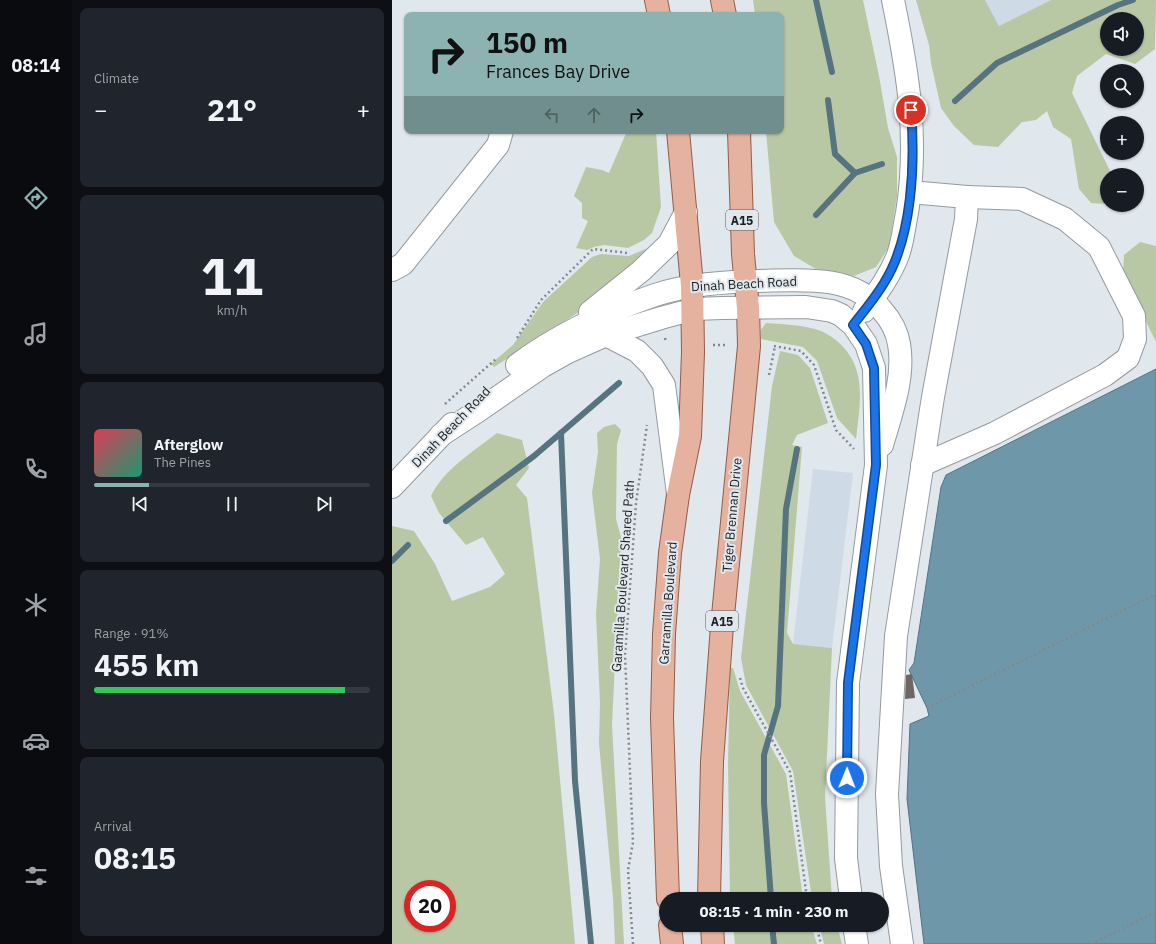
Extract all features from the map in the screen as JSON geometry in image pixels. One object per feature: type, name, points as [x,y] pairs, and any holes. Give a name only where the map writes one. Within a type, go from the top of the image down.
[{"type":"main road","points":[[656,0],[658,12]]},
{"type":"main road","points":[[722,0],[724,12]]},
{"type":"main road","points":[[678,134],[694,309]]},
{"type":"main road","name":"Tiger Brennan Drive","points":[[709,892],[712,761],[722,626],[748,346],[748,308],[743,254],[739,134]]},
{"type":"main road","name":"Garramilla Boulevard","points":[[668,892],[662,718],[664,634],[670,553],[678,495],[690,436],[694,309]]},
{"type":"main road","points":[[671,932],[672,944]]},
{"type":"main road","points":[[712,932],[713,944]]},
{"type":"street","points":[[853,325],[884,283],[898,255],[910,192],[913,136],[910,96],[894,0]]},
{"type":"street","points":[[392,270],[404,264],[498,145],[501,134]]},
{"type":"street","points":[[910,192],[967,197],[1022,199],[1065,219],[1099,247],[1134,316],[1135,339],[1128,358],[1105,375],[995,433],[922,465]]},
{"type":"street","points":[[902,944],[891,866],[887,794],[896,636],[932,397],[966,219],[967,197]]},
{"type":"street","points":[[543,348],[629,280],[669,244],[686,212]]},
{"type":"street","name":"Dinah Beach Road","points":[[392,487],[441,435],[494,383],[543,348],[587,322],[615,309],[692,285],[745,281],[826,281],[850,288],[872,300],[886,314],[896,334],[900,354],[896,391],[876,465]]},
{"type":"street","name":"Dinah Beach Road","points":[[441,435],[543,366],[568,352],[606,335],[635,325],[694,309],[800,307],[826,309],[841,315],[853,325],[866,344],[874,368],[876,465]]},
{"type":"street","points":[[606,335],[636,351],[652,366],[664,385],[678,495]]},
{"type":"street","points":[[850,892],[846,858],[848,683],[876,465]]},
{"type":"street","points":[[855,932],[857,944]]},
{"type":"path","points":[[517,338],[541,300],[593,249],[628,253],[634,250]]},
{"type":"path","points":[[647,361],[666,343]]},
{"type":"path","points":[[769,377],[775,346],[801,351],[814,365],[836,430],[856,450],[876,465]]},
{"type":"path","points":[[443,406],[502,354]]},
{"type":"path","name":"Garamilla Boulevard Shared Path","points":[[633,944],[628,870],[633,842],[625,655],[636,503],[648,419]]},
{"type":"path","points":[[927,708],[1156,594]]},
{"type":"path","points":[[739,674],[743,688],[790,772],[807,892]]},
{"type":"path","points":[[1091,944],[1156,912]]},
{"type":"path","points":[[818,932],[821,944]]},
{"type":"shaded area","points":[[985,0],[1051,0],[999,26]]},
{"type":"shaded area","points":[[813,469],[853,473],[832,648],[793,644]]},
{"type":"green space","points":[[753,0],[863,0],[888,128],[897,157],[897,196],[889,247],[876,267],[854,276],[821,272],[794,256],[774,222],[766,134],[784,134],[784,12],[755,12]]},
{"type":"green space","points":[[916,0],[985,0],[999,26],[1051,0],[1156,0],[1155,49],[1135,64],[1112,56],[1144,56],[1144,12],[1100,12],[1100,56],[1103,56],[1077,76],[1072,93],[1100,150],[1100,160],[1105,160],[1109,168],[1100,168],[1100,204],[1091,203],[1079,189],[1071,139],[1053,127],[1047,111],[1036,120],[1022,122],[998,147],[974,145],[954,126],[941,108],[931,63],[929,45]]},
{"type":"green space","points":[[626,134],[656,134],[661,207],[652,233],[644,240],[628,248],[604,245],[587,250],[576,248],[588,221],[582,218],[582,203],[574,196],[586,167],[609,173]]},
{"type":"green space","points":[[1140,242],[1156,246],[1156,342],[1123,274],[1124,255]]},
{"type":"green space","points":[[650,247],[652,249],[582,310],[494,367],[491,364],[513,345],[543,302],[592,257],[601,254],[629,256]]},
{"type":"green space","points":[[766,323],[818,330],[835,339],[847,351],[854,362],[860,387],[856,439],[837,418],[817,361],[803,347],[761,339],[761,330]]},
{"type":"green space","points":[[780,351],[798,355],[810,368],[828,423],[797,435],[792,445],[802,447],[787,633],[793,644],[832,648],[825,797],[832,892],[811,892],[793,771],[746,685],[741,658],[772,386]]},
{"type":"green space","points":[[615,424],[621,430],[617,444],[616,519],[621,537],[612,725],[624,944],[615,944],[613,898],[599,743],[600,703],[596,614],[600,559],[592,493],[598,452],[597,433],[604,427]]},
{"type":"green space","points":[[497,433],[522,440],[529,468],[516,485],[527,498],[554,714],[575,944],[392,944],[392,526],[414,531],[435,564],[452,601],[490,587],[505,574],[483,537],[466,545],[439,513],[431,496],[444,477],[469,454]]},
{"type":"green space","points":[[730,668],[733,668],[740,691],[786,774],[802,892],[730,892],[728,765]]},
{"type":"green space","points":[[734,932],[813,932],[817,944],[735,944]]},
{"type":"green space","points":[[821,932],[839,932],[842,944],[824,944]]},
{"type":"water","points":[[1156,369],[1156,944],[924,944],[907,799],[910,724],[929,716],[927,708],[909,670],[914,663],[941,487],[946,475]]},
{"type":"building","points":[[912,674],[915,698],[905,699],[906,675]]},
{"type":"waterway","points":[[816,0],[832,72]]},
{"type":"waterway","points":[[955,101],[997,63],[1118,5],[1133,0]]},
{"type":"waterway","points":[[828,100],[835,154],[855,173]]},
{"type":"waterway","points":[[816,215],[855,173],[882,164]]},
{"type":"waterway","points":[[446,521],[534,456],[619,383]]},
{"type":"waterway","points":[[561,433],[575,781],[591,944]]},
{"type":"waterway","points":[[770,892],[764,803],[764,755],[778,706],[786,509],[797,449]]},
{"type":"waterway","points":[[392,561],[408,545]]},
{"type":"waterway","points":[[773,932],[774,944]]},
{"type":"route","points":[[847,778],[848,683],[867,545],[876,465],[874,368],[866,344],[853,325],[884,283],[898,255],[910,192],[913,136],[911,110]]}]
